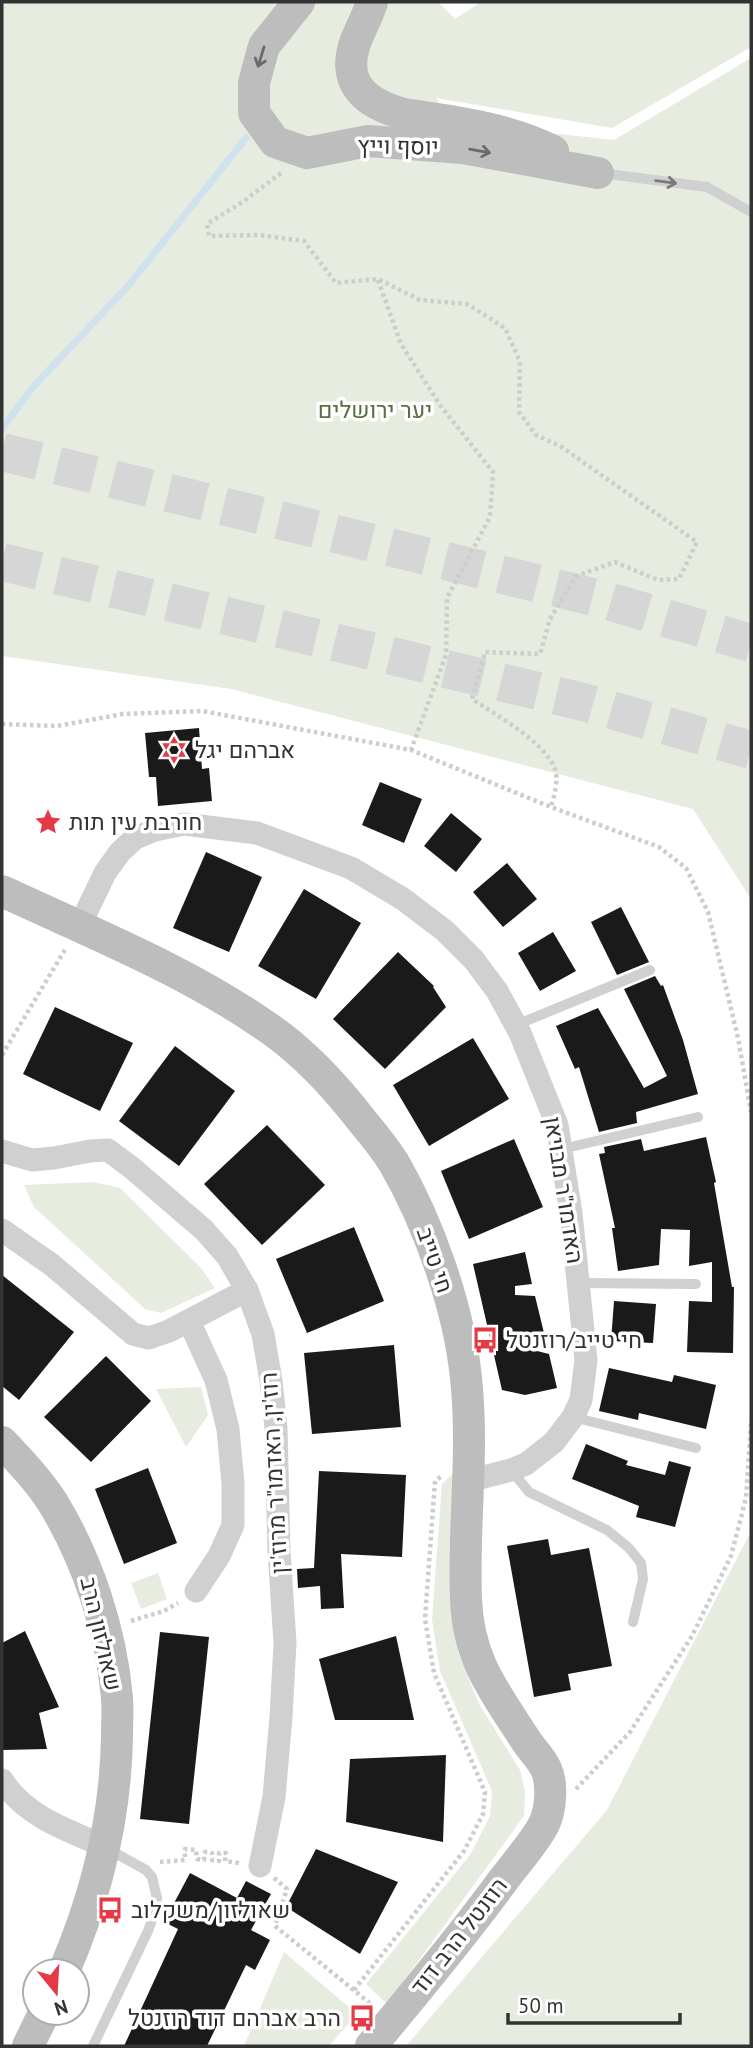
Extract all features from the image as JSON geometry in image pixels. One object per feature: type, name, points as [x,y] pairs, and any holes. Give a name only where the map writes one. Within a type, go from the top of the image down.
[{"type":"street","points":[[299,2],[264,46],[254,83],[254,113],[275,142],[307,153]]},
{"type":"street","points":[[372,2],[355,43],[351,68],[353,79],[366,97],[388,110],[499,131],[533,141],[598,173]]},
{"type":"street","name":"יוסף וייץ","points":[[307,153],[368,141],[463,148],[598,173]]},
{"type":"street","name":"האדמו\"ר מבויאן","points":[[79,927],[105,873],[120,852],[135,838],[155,830],[184,824],[257,833],[351,868],[403,899],[445,931],[474,960],[497,991],[542,1082],[557,1125],[571,1213],[586,1360],[581,1400],[573,1417],[554,1442],[526,1464],[511,1470],[469,1467]]},
{"type":"street","name":"חי טייב","points":[[2,891],[192,981],[272,1030],[309,1060],[345,1099],[393,1161],[419,1212],[439,1264],[454,1315],[466,1376],[470,1431],[466,1600],[471,1641],[479,1665],[493,1690],[545,1766],[552,1786],[545,1823]]},
{"type":"street","name":"רוז'ין, האדמו\"ר מרוז'ין","points":[[2,1151],[32,1160],[108,1150],[204,1230],[227,1255],[247,1290],[263,1334],[276,1428],[279,1551],[285,1643],[274,1797],[260,1866]]},
{"type":"street","points":[[2,1230],[52,1265],[133,1334],[149,1338],[169,1331],[247,1290]]},
{"type":"street","points":[[189,1321],[216,1380],[228,1429],[233,1485],[233,1525],[219,1556],[196,1591]]},
{"type":"street","name":"שאולזון הרב","points":[[2,1442],[51,1501],[78,1547],[104,1626],[117,1699],[116,1758],[104,1846],[80,1934],[70,1957]]},
{"type":"street","points":[[2,1780],[18,1801],[38,1816],[104,1846]]},
{"type":"street","name":"רוזנטל הרב דוד","points":[[371,2046],[485,1905],[545,1823]]},
{"type":"street","points":[[28,2046],[37,2027]]},
{"type":"lane","points":[[598,173],[707,187],[751,212]]},
{"type":"lane","points":[[516,1025],[650,970]]},
{"type":"lane","points":[[562,1149],[698,1117]]},
{"type":"lane","points":[[578,1283],[696,1284]]},
{"type":"lane","points":[[573,1417],[696,1448]]},
{"type":"lane","points":[[511,1470],[529,1492],[607,1530],[629,1548],[641,1563],[643,1579],[633,1622]]},
{"type":"lane","points":[[93,2046],[148,1931],[157,1898],[156,1887],[146,1870],[104,1846]]},
{"type":"path","points":[[307,153],[244,201],[207,224],[209,236],[260,235],[304,241],[335,283],[378,279],[420,300],[467,304],[505,328],[520,362],[519,412],[536,435],[560,446],[697,542],[678,579],[658,580],[615,562],[576,576],[550,620],[540,654],[485,652],[472,699],[539,745],[556,770],[551,807]]},
{"type":"path","points":[[378,279],[401,344],[440,405],[493,472],[490,517],[447,598],[446,654],[411,750]]},
{"type":"path","points":[[2,724],[57,726],[123,714],[202,711],[411,750],[659,847],[686,868],[708,912],[751,1112]]},
{"type":"path","points":[[2,1055],[79,927]]},
{"type":"path","points":[[545,1823],[630,1732],[692,1636],[734,1545],[746,1498],[751,1423]]},
{"type":"path","points":[[354,1990],[464,1852],[483,1814],[485,1792],[434,1673],[425,1619],[435,1481],[469,1467]]},
{"type":"path","points":[[134,1621],[164,1611],[196,1591]]},
{"type":"path","points":[[185,1860],[185,1849],[196,1850],[197,1859],[204,1860],[205,1852],[212,1853],[212,1860],[219,1861],[219,1853],[226,1853],[225,1861],[260,1866],[287,1889],[275,1926],[392,2021]]},
{"type":"green space","name":"יער ירושלים","points":[[2,2],[438,2],[455,19],[481,2],[751,2],[751,47],[612,128],[436,98],[443,110],[495,127],[614,140],[751,58],[751,899],[693,809],[231,689],[2,656]]},
{"type":"green space","points":[[94,1182],[120,1188],[201,1268],[215,1288],[161,1313],[145,1309],[34,1207],[24,1185]]},
{"type":"green space","points":[[201,1387],[208,1415],[186,1447],[156,1389]]},
{"type":"green space","points":[[462,1465],[451,1600],[458,1652],[479,1704],[520,1770],[525,1791],[524,1816],[387,2004],[366,1984],[470,1855],[490,1816],[492,1791],[440,1671],[432,1619],[442,1484]]},
{"type":"green space","points":[[751,1531],[751,2046],[406,2046],[607,1810]]},
{"type":"green space","points":[[158,1573],[167,1599],[141,1609],[131,1583]]},
{"type":"green space","points":[[284,1952],[357,2014],[329,2046],[244,2046]]},
{"type":"building","name":"אברהם יגל","points":[[199,728],[202,769],[209,768],[212,801],[158,806],[156,777],[149,777],[145,733]]},
{"type":"building","points":[[380,782],[422,799],[404,843],[362,825]]},
{"type":"building","points":[[451,813],[482,839],[456,872],[424,846]]},
{"type":"building","points":[[206,852],[262,877],[229,952],[173,928]]},
{"type":"building","points":[[507,863],[537,899],[503,927],[473,892]]},
{"type":"building","points":[[304,889],[361,923],[316,999],[258,966]]},
{"type":"building","points":[[621,907],[649,962],[617,975],[591,922]]},
{"type":"building","points":[[553,932],[576,971],[540,991],[518,953]]},
{"type":"building","points":[[398,952],[434,986],[446,1007],[385,1069],[333,1019]]},
{"type":"building","points":[[655,976],[661,986],[663,985],[683,1040],[698,1094],[636,1112],[637,1123],[599,1132],[579,1067],[575,1069],[556,1026],[598,1008],[644,1088],[667,1076],[624,989]]},
{"type":"building","points":[[55,1007],[133,1043],[100,1111],[23,1074]]},
{"type":"building","points":[[473,1038],[509,1099],[429,1146],[393,1085]]},
{"type":"building","points":[[175,1046],[235,1091],[179,1166],[119,1121]]},
{"type":"building","points":[[267,1125],[325,1185],[262,1245],[204,1184]]},
{"type":"building","points":[[706,1137],[734,1287],[733,1353],[687,1352],[689,1301],[712,1302],[712,1262],[689,1266],[690,1230],[661,1229],[659,1265],[618,1271],[612,1228],[615,1228],[599,1154],[605,1153],[604,1147],[641,1139],[644,1151]]},
{"type":"building","points":[[514,1139],[543,1207],[469,1239],[441,1171]]},
{"type":"building","points":[[354,1227],[384,1301],[307,1333],[276,1259]]},
{"type":"building","points":[[525,1252],[532,1284],[515,1286],[515,1295],[535,1296],[545,1337],[539,1336],[537,1351],[549,1354],[557,1388],[525,1395],[502,1390],[473,1264]]},
{"type":"building","points":[[2,1275],[74,1332],[19,1400],[2,1386]]},
{"type":"building","points":[[614,1301],[656,1304],[653,1343],[611,1341]]},
{"type":"building","points":[[394,1345],[401,1427],[312,1434],[304,1353]]},
{"type":"building","points":[[106,1356],[151,1401],[91,1462],[44,1417]]},
{"type":"building","points":[[609,1368],[672,1382],[674,1375],[716,1385],[706,1429],[639,1413],[638,1420],[599,1411]]},
{"type":"building","points":[[586,1444],[628,1461],[626,1465],[665,1475],[669,1461],[691,1467],[675,1527],[636,1517],[639,1506],[572,1479]]},
{"type":"building","points":[[148,1468],[177,1543],[124,1564],[95,1489]]},
{"type":"building","points":[[319,1471],[406,1475],[402,1557],[341,1554],[344,1608],[321,1609],[320,1586],[298,1588],[297,1569],[314,1568]]},
{"type":"building","points":[[548,1539],[551,1555],[589,1548],[612,1666],[568,1674],[571,1690],[534,1697],[507,1546]]},
{"type":"building","points":[[25,1631],[59,1707],[39,1713],[47,1749],[3,1750],[2,1643]]},
{"type":"building","points":[[160,1632],[209,1637],[189,1824],[140,1819]]},
{"type":"building","points":[[396,1636],[414,1720],[335,1720],[319,1659]]},
{"type":"building","points":[[446,1755],[443,1842],[346,1822],[350,1759]]},
{"type":"building","points":[[316,1849],[398,1882],[360,1954],[286,1907]]},
{"type":"building","points":[[190,1873],[237,1898],[246,1881],[271,1894],[251,1930],[270,1940],[255,1970],[246,1965],[207,2046],[124,2046],[178,1929],[164,1922]]},
{"type":"waterway","points":[[2,429],[32,388],[128,286],[246,138]]},
{"type":"tunnel","points":[[2,452],[601,599],[751,643]]},
{"type":"tunnel","points":[[2,562],[583,702],[751,750]]},
{"type":"place","name":"אברהם יגל","points":[[174,750]]},
{"type":"place","name":"חורבת עין תות","points":[[48,822]]},
{"type":"place","name":"חי טייב/רוזנטל","points":[[485,1340]]},
{"type":"place","name":"שאולזון/משקלוב","points":[[110,1910]]},
{"type":"place","name":"הרב אברהם דוד רוזנטל","points":[[362,2018]]}]
